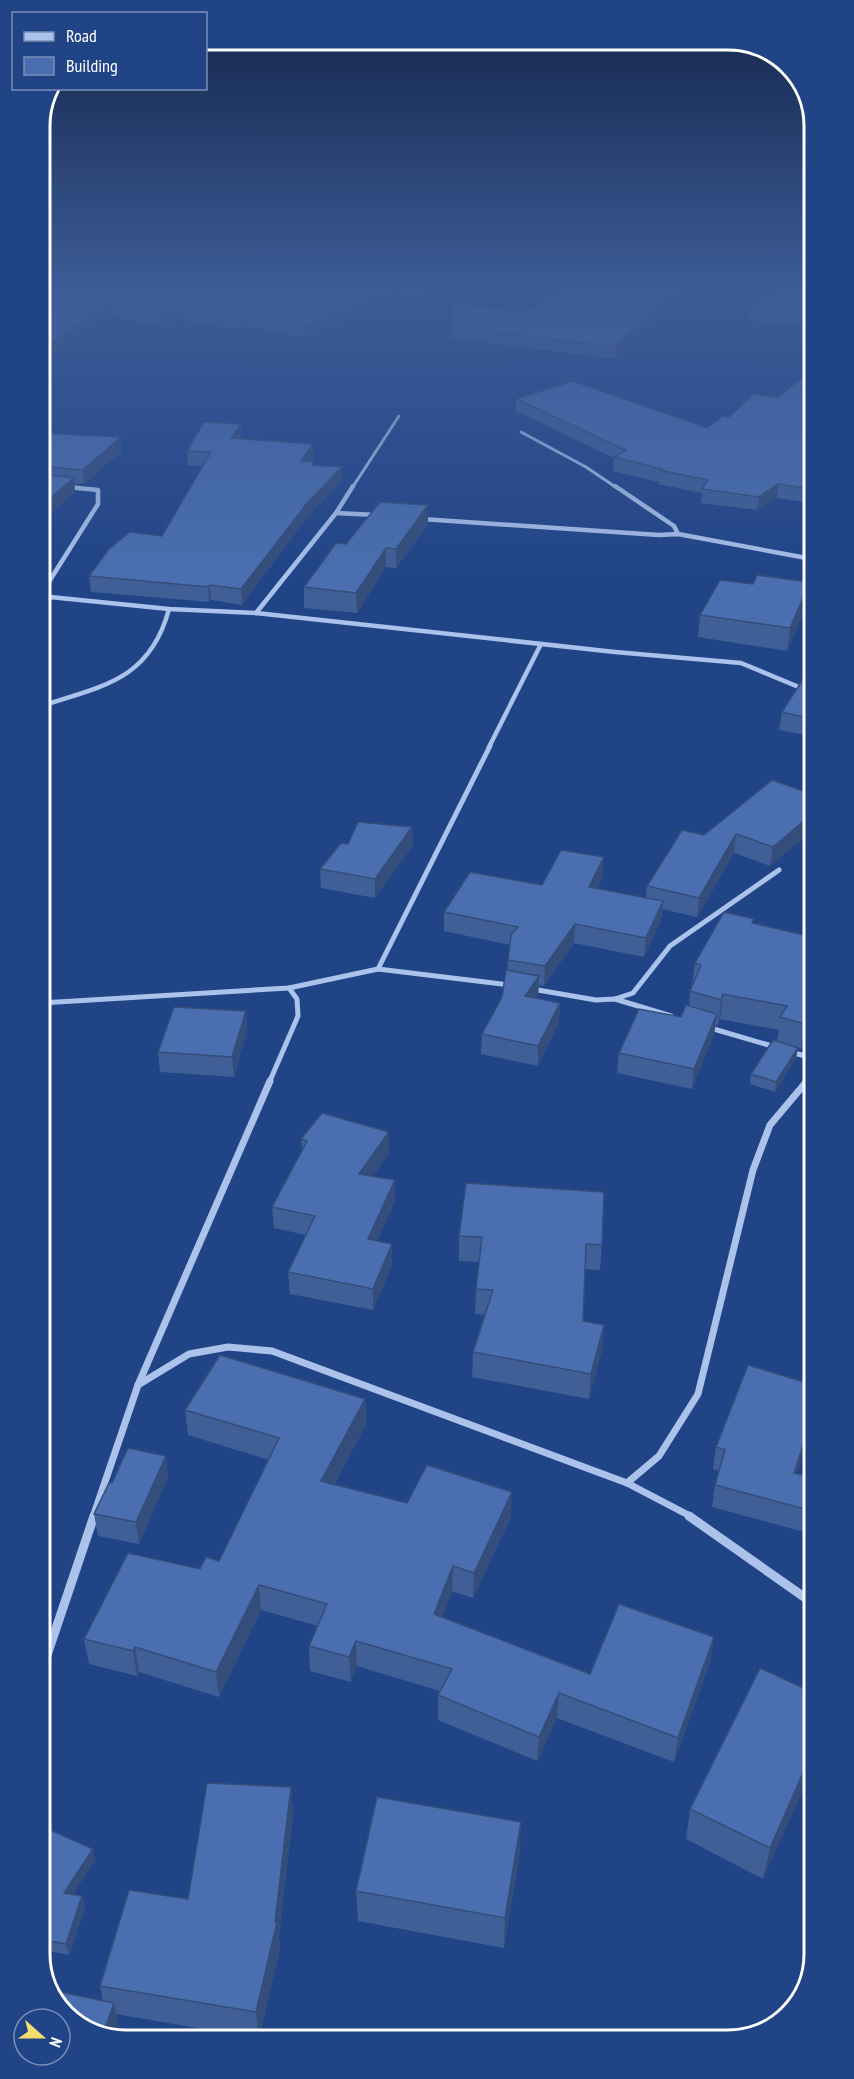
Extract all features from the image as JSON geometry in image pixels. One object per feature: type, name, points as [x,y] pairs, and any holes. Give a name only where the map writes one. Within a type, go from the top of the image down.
[{"type":"street","points":[[256,613],[336,513],[399,417]]},
{"type":"street","points":[[520,432],[586,468],[674,526],[678,534]]},
{"type":"street","points":[[50,580],[98,504],[98,490],[63,486]]},
{"type":"street","points":[[336,513],[382,516]]},
{"type":"street","points":[[417,518],[659,535],[678,534],[804,558]]},
{"type":"street","points":[[50,597],[169,609],[256,613],[741,663],[760,670],[773,680],[804,690]]},
{"type":"street","points":[[50,703],[110,682],[132,670],[151,652],[163,631],[169,609]]},
{"type":"street","points":[[378,969],[541,644]]},
{"type":"street","points":[[528,988],[596,1000],[615,999],[633,993],[670,946],[778,870]]},
{"type":"street","points":[[50,1003],[290,988],[378,969],[516,986]]},
{"type":"street","points":[[50,1646],[138,1385],[298,1016],[297,999],[290,988]]},
{"type":"street","points":[[615,999],[681,1019]]},
{"type":"street","points":[[703,1025],[804,1055]]},
{"type":"street","points":[[627,1483],[659,1456],[698,1394],[753,1170],[770,1125],[804,1085]]},
{"type":"street","points":[[138,1385],[189,1354],[228,1347],[272,1351],[627,1483],[693,1518],[804,1597]]},
{"type":"building","points":[[563,384],[582,384],[707,428],[723,416],[729,417],[754,394],[778,397],[794,384],[804,384],[804,488],[778,484],[759,497],[702,489],[708,480],[659,470],[662,469],[614,457],[626,450],[516,399]]},
{"type":"building","points":[[204,422],[241,424],[231,438],[313,444],[301,461],[315,462],[312,465],[342,467],[308,502],[241,589],[89,576],[109,549],[130,532],[162,536],[211,452],[187,451]]},
{"type":"building","points":[[50,433],[121,437],[83,470],[50,467]]},
{"type":"building","points":[[50,475],[74,478],[50,498]]},
{"type":"building","points":[[380,502],[428,505],[396,549],[386,548],[356,593],[304,587],[336,543],[346,544]]},
{"type":"building","points":[[757,575],[804,581],[804,596],[790,628],[700,615],[720,580],[753,584]]},
{"type":"building","points":[[803,679],[804,679],[804,717],[782,712]]},
{"type":"building","points":[[772,780],[804,791],[804,821],[773,847],[736,834],[699,898],[647,886],[682,830],[704,835]]},
{"type":"building","points":[[358,822],[412,827],[375,879],[320,869],[341,843],[348,844]]},
{"type":"building","points":[[561,850],[604,857],[589,887],[663,901],[646,938],[575,924],[545,966],[508,960],[511,935],[518,927],[444,912],[470,872],[542,885]]},
{"type":"building","points":[[724,912],[754,919],[752,923],[804,935],[804,1024],[780,1017],[787,1006],[723,994],[721,1000],[690,991],[701,965],[695,963]]},
{"type":"building","points":[[506,970],[539,976],[525,996],[560,1003],[538,1046],[482,1034],[502,997]]},
{"type":"building","points":[[686,1005],[717,1014],[694,1069],[619,1053],[639,1009],[681,1017]]},
{"type":"building","points":[[174,1007],[246,1011],[232,1057],[158,1052]]},
{"type":"building","points":[[773,1040],[798,1048],[776,1082],[751,1074]]},
{"type":"building","points":[[322,1113],[389,1132],[359,1174],[395,1180],[368,1239],[392,1244],[373,1289],[288,1272],[315,1216],[272,1207],[307,1141],[301,1139]]},
{"type":"building","points":[[466,1183],[604,1192],[602,1245],[586,1244],[583,1321],[604,1325],[591,1374],[473,1352],[493,1290],[476,1289],[482,1237],[459,1236]]},
{"type":"building","points":[[220,1355],[365,1399],[321,1481],[407,1503],[427,1465],[512,1492],[474,1573],[453,1566],[434,1614],[590,1674],[619,1604],[714,1637],[678,1738],[559,1693],[539,1737],[438,1695],[452,1669],[356,1641],[349,1657],[309,1646],[327,1604],[259,1585],[216,1672],[135,1647],[133,1651],[84,1639],[128,1553],[200,1569],[206,1557],[219,1561],[279,1438],[185,1410]]},
{"type":"building","points":[[748,1365],[804,1382],[804,1443],[794,1473],[804,1476],[804,1509],[715,1485],[725,1450],[716,1447]]},
{"type":"building","points":[[128,1448],[166,1456],[136,1522],[94,1514],[109,1483],[112,1483]]},
{"type":"building","points":[[760,1668],[804,1688],[804,1771],[770,1848],[690,1809]]},
{"type":"building","points":[[207,1783],[291,1787],[275,1922],[277,1922],[256,2012],[100,1986],[129,1890],[188,1899]]},
{"type":"building","points":[[377,1797],[521,1822],[505,1918],[356,1891]]},
{"type":"building","points":[[50,1830],[93,1849],[64,1893],[82,1896],[66,1944],[50,1941]]},
{"type":"building","points":[[60,1992],[114,2003],[106,2027],[79,2014]]}]
